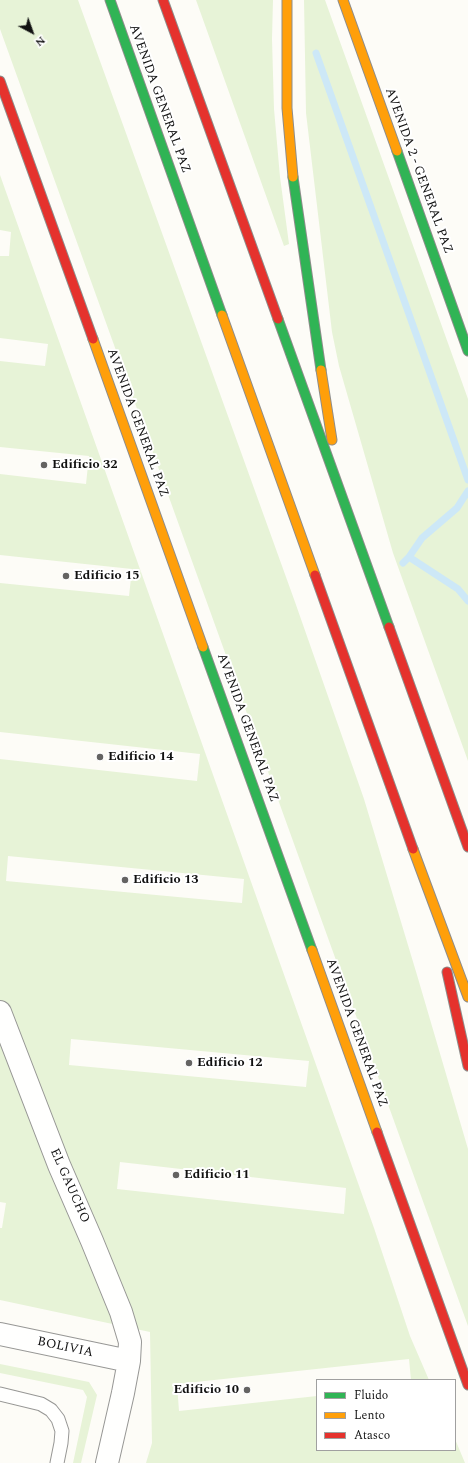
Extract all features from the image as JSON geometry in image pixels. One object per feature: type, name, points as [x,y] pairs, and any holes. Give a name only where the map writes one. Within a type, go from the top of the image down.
[{"type":"main road","name":"AVENIDA GENERAL PAZ","points":[[110,0],[428,891],[468,997]]},
{"type":"main road","points":[[163,0],[468,848]]},
{"type":"main road","points":[[287,0],[286,108],[293,183],[340,492]]},
{"type":"main road","name":"AVENIDA 2 - GENERAL PAZ","points":[[343,0],[462,318],[468,351]]},
{"type":"main road","name":"AVENIDA GENERAL PAZ","points":[[0,81],[468,1385]]},
{"type":"main road","points":[[428,891],[468,1066]]},
{"type":"street","name":"EL GAUCHO","points":[[0,1012],[56,1159],[121,1312],[130,1342],[129,1361],[107,1463]]},
{"type":"street","name":"BOLIVIA","points":[[0,1334],[129,1361]]},
{"type":"lane","points":[[0,1394],[41,1404],[51,1410],[58,1420],[62,1431],[57,1463]]},
{"type":"green space","points":[[0,0],[78,0],[295,602],[364,799],[468,1149],[468,1326],[0,29]]},
{"type":"green space","points":[[196,0],[273,0],[272,39],[274,109],[280,177],[289,244],[284,246]]},
{"type":"green space","points":[[304,0],[325,0],[468,399],[468,761],[393,553],[339,366],[332,332],[306,113]]},
{"type":"green space","points":[[0,175],[374,1228],[410,1336],[429,1379],[411,1379],[409,1359],[177,1384],[179,1411],[316,1396],[316,1451],[456,1451],[456,1441],[465,1463],[146,1463],[152,1443],[150,1332],[0,1300],[0,1228],[2,1228],[6,1203],[0,1202],[0,759],[197,781],[200,754],[0,732],[0,583],[129,596],[132,569],[0,555],[0,474],[86,484],[89,456],[0,447],[0,361],[45,366],[48,344],[0,338],[0,256],[9,256],[11,232],[0,230]],"holes":[[[8,856],[244,879],[242,903],[6,881]],[[71,1039],[309,1061],[306,1087],[69,1065]],[[120,1162],[346,1188],[344,1214],[117,1189]]]},
{"type":"green space","points":[[0,1364],[89,1382],[97,1395],[81,1463],[73,1463],[87,1397],[83,1390],[0,1373]]},
{"type":"waterway","points":[[316,53],[468,480]]},
{"type":"waterway","points":[[403,563],[422,538],[457,508],[468,491]]},
{"type":"waterway","points":[[409,557],[458,589],[468,601]]},
{"type":"traffic: fast","points":[[110,0],[222,315]]},
{"type":"traffic: fast","points":[[397,151],[468,351]]},
{"type":"traffic: fast","points":[[293,177],[321,370]]},
{"type":"traffic: fast","points":[[278,319],[389,627]]},
{"type":"traffic: fast","points":[[203,647],[312,950]]},
{"type":"traffic: slow","points":[[287,0],[287,108],[293,177]]},
{"type":"traffic: slow","points":[[343,0],[397,151]]},
{"type":"traffic: slow","points":[[222,315],[315,575]]},
{"type":"traffic: slow","points":[[93,339],[203,647]]},
{"type":"traffic: slow","points":[[321,370],[332,440]]},
{"type":"traffic: slow","points":[[413,849],[468,997]]},
{"type":"traffic: slow","points":[[312,950],[377,1132]]},
{"type":"traffic: jam","points":[[163,0],[278,319]]},
{"type":"traffic: jam","points":[[0,81],[93,339]]},
{"type":"traffic: jam","points":[[315,575],[413,849]]},
{"type":"traffic: jam","points":[[389,627],[468,847]]},
{"type":"traffic: jam","points":[[447,972],[468,1066]]},
{"type":"traffic: jam","points":[[377,1132],[468,1385]]},
{"type":"place","name":"Edificio 32","points":[[44,465]]},
{"type":"place","name":"Edificio 15","points":[[66,576]]},
{"type":"place","name":"Edificio 14","points":[[100,757]]},
{"type":"place","name":"Edificio 13","points":[[125,880]]},
{"type":"place","name":"Edificio 12","points":[[189,1063]]},
{"type":"place","name":"Edificio 11","points":[[176,1175]]},
{"type":"place","name":"Edificio 10","points":[[247,1390]]}]
